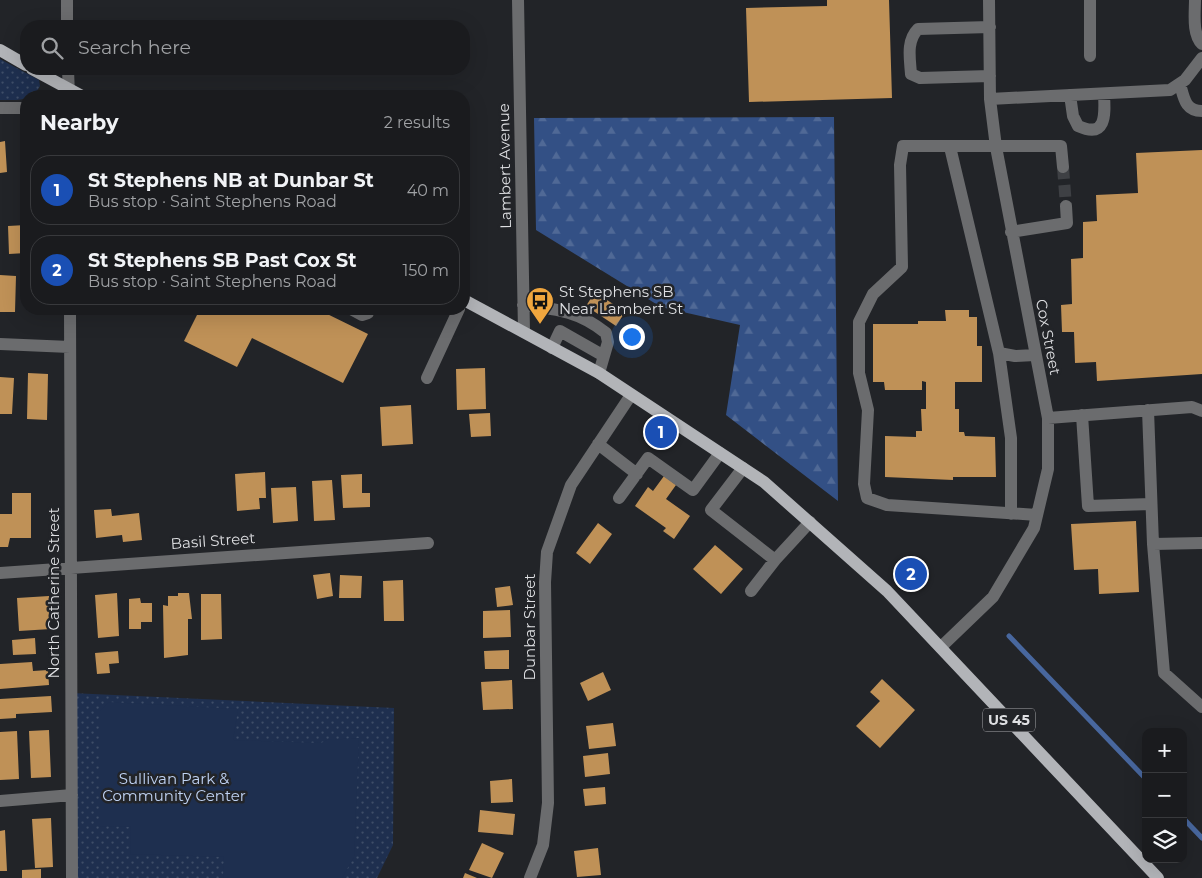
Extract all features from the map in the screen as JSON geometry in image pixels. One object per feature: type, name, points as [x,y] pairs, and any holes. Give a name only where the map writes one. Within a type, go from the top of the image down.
[{"type":"main road","points":[[0,50],[20,62]]},
{"type":"main road","points":[[41,75],[64,90]]},
{"type":"main road","name":"US 45","points":[[470,303],[599,373],[764,482],[887,591],[1158,878]]},
{"type":"street","points":[[67,0],[68,20]]},
{"type":"street","name":"Lambert Avenue","points":[[518,0],[524,332]]},
{"type":"street","name":"Cox Street","points":[[941,647],[992,597],[1034,528],[1048,469],[1048,418],[1011,232],[996,147],[990,99],[990,0]]},
{"type":"street","points":[[1090,0],[1090,56]]},
{"type":"street","points":[[1195,0],[1194,23],[1198,40],[1202,44]]},
{"type":"street","points":[[990,27],[918,29],[912,35],[910,51],[911,74],[920,78],[990,76]]},
{"type":"street","points":[[990,99],[1170,90],[1180,84],[1202,58]]},
{"type":"street","points":[[68,75],[69,90]]},
{"type":"street","points":[[1180,84],[1186,105],[1190,109],[1202,111]]},
{"type":"street","points":[[1070,95],[1073,116],[1078,126],[1093,130],[1100,126],[1104,120],[1104,94]]},
{"type":"street","points":[[0,108],[20,108]]},
{"type":"street","points":[[1037,515],[887,505],[867,498],[864,484],[868,410],[859,373],[859,322],[873,294],[902,267],[900,165],[902,146],[1061,146],[1063,167]]},
{"type":"street","points":[[950,147],[999,352],[1011,438],[1012,514]]},
{"type":"street","points":[[1011,232],[1067,224],[1066,206]]},
{"type":"street","points":[[523,305],[563,310],[593,322],[606,333],[608,342],[599,373]]},
{"type":"street","points":[[552,348],[560,331],[563,310]]},
{"type":"street","name":"North Catherine Street","points":[[70,315],[72,878]]},
{"type":"street","points":[[427,378],[456,315]]},
{"type":"street","points":[[560,331],[604,356]]},
{"type":"street","points":[[0,344],[70,346]]},
{"type":"street","points":[[999,352],[1015,356],[1035,355]]},
{"type":"street","name":"Dunbar Street","points":[[530,878],[543,845],[548,803],[545,582],[547,552],[571,485],[631,394]]},
{"type":"street","points":[[1048,418],[1192,407],[1202,411]]},
{"type":"street","points":[[1148,410],[1153,544],[1164,674],[1202,707]]},
{"type":"street","points":[[1082,415],[1088,506],[1151,504]]},
{"type":"street","points":[[598,444],[637,474]]},
{"type":"street","points":[[619,498],[648,458],[693,490],[720,453]]},
{"type":"street","points":[[743,468],[711,510],[775,560]]},
{"type":"street","points":[[751,591],[775,560],[810,522]]},
{"type":"street","name":"Basil Street","points":[[0,573],[428,543]]},
{"type":"street","points":[[1153,544],[1202,543]]},
{"type":"street","points":[[0,801],[72,795]]},
{"type":"green space","points":[[0,59],[20,70],[20,75],[30,75],[39,80],[40,86],[38,90],[20,90],[20,99],[0,100]]},
{"type":"green space","points":[[834,117],[838,501],[726,415],[740,325],[661,307],[536,230],[534,118]]},
{"type":"green space","name":"Sullivan Park & Community Center","points":[[71,693],[394,708],[393,845],[377,878],[72,878]]},
{"type":"green space","name":"Sullivan Park & Community Center","points":[[109,702],[238,709],[233,740],[321,743],[327,740],[359,738],[354,857],[342,878],[223,878],[224,857],[130,854],[131,827],[100,826],[100,711]]},
{"type":"building","points":[[827,0],[889,0],[892,98],[749,102],[746,8],[827,6]]},
{"type":"building","points":[[5,141],[7,172],[0,173],[0,142]]},
{"type":"building","points":[[1202,150],[1202,374],[1097,381],[1096,362],[1075,363],[1074,332],[1062,332],[1061,305],[1072,304],[1071,259],[1083,258],[1083,222],[1097,221],[1096,195],[1138,193],[1136,153]]},
{"type":"building","points":[[20,225],[20,253],[9,254],[8,226]]},
{"type":"building","points":[[0,275],[16,276],[15,312],[0,312]]},
{"type":"building","points":[[595,292],[625,312],[616,326],[586,306]]},
{"type":"building","points":[[945,310],[969,310],[969,317],[977,317],[977,346],[982,346],[982,382],[955,382],[955,409],[959,409],[959,432],[964,432],[965,436],[995,437],[996,477],[953,477],[953,480],[885,477],[885,436],[916,437],[916,431],[922,431],[921,409],[926,409],[926,382],[922,381],[922,390],[885,390],[884,382],[873,382],[873,324],[918,324],[918,321],[946,321]]},
{"type":"building","points":[[197,315],[329,315],[368,334],[343,383],[252,338],[237,367],[184,341]]},
{"type":"building","points":[[485,368],[486,409],[457,410],[456,369]]},
{"type":"building","points":[[28,373],[48,374],[47,420],[27,419]]},
{"type":"building","points":[[0,377],[14,378],[12,414],[0,414]]},
{"type":"building","points":[[411,405],[413,444],[382,446],[380,407]]},
{"type":"building","points":[[490,413],[491,436],[471,437],[469,414]]},
{"type":"building","points":[[265,472],[266,498],[259,498],[260,509],[237,511],[235,474]]},
{"type":"building","points":[[362,474],[362,493],[370,493],[370,507],[343,508],[341,475]]},
{"type":"building","points":[[664,476],[676,485],[666,499],[690,516],[674,539],[663,531],[666,528],[635,506],[648,487],[653,491]]},
{"type":"building","points":[[332,480],[335,520],[314,521],[312,481]]},
{"type":"building","points":[[296,487],[298,521],[273,523],[271,488]]},
{"type":"building","points":[[12,493],[31,493],[31,538],[10,538],[8,547],[0,547],[0,514],[12,514]]},
{"type":"building","points":[[111,509],[112,516],[139,513],[142,540],[123,542],[122,535],[96,538],[94,510]]},
{"type":"building","points":[[1136,521],[1139,592],[1099,594],[1098,569],[1074,570],[1071,524]]},
{"type":"building","points":[[598,523],[612,534],[590,564],[576,553]]},
{"type":"building","points":[[715,545],[743,569],[721,594],[693,569]]},
{"type":"building","points":[[330,573],[333,596],[317,599],[313,575]]},
{"type":"building","points":[[340,575],[362,576],[361,598],[339,598]]},
{"type":"building","points":[[403,580],[404,621],[384,621],[383,581]]},
{"type":"building","points":[[510,586],[513,605],[497,607],[495,588]]},
{"type":"building","points":[[117,593],[119,636],[98,638],[95,595]]},
{"type":"building","points":[[178,593],[189,593],[192,619],[188,619],[188,655],[164,658],[163,605],[168,606],[168,596],[178,596]]},
{"type":"building","points":[[201,594],[221,594],[222,639],[201,640]]},
{"type":"building","points":[[49,596],[51,629],[19,631],[17,598]]},
{"type":"building","points":[[140,598],[141,603],[152,603],[152,622],[141,622],[141,629],[129,629],[129,599]]},
{"type":"building","points":[[510,610],[511,637],[483,638],[483,611]]},
{"type":"building","points":[[35,638],[36,654],[13,655],[12,640]]},
{"type":"building","points":[[509,650],[509,669],[485,669],[484,651]]},
{"type":"building","points":[[118,651],[119,663],[109,664],[110,673],[97,674],[95,653]]},
{"type":"building","points":[[32,662],[33,671],[48,670],[49,685],[0,689],[0,664]]},
{"type":"building","points":[[603,672],[611,690],[588,701],[580,683]]},
{"type":"building","points":[[882,679],[915,710],[880,748],[856,726],[880,701],[870,692]]},
{"type":"building","points":[[512,680],[513,709],[483,710],[481,682]]},
{"type":"building","points":[[51,696],[52,712],[16,714],[16,718],[0,719],[0,699]]},
{"type":"building","points":[[613,723],[616,746],[589,749],[586,726]]},
{"type":"building","points":[[49,730],[51,777],[31,778],[29,731]]},
{"type":"building","points":[[17,731],[19,779],[0,780],[0,732]]},
{"type":"building","points":[[608,753],[610,774],[585,777],[583,756]]},
{"type":"building","points":[[512,779],[513,802],[491,803],[490,781]]},
{"type":"building","points":[[605,787],[606,804],[585,806],[583,789]]},
{"type":"building","points":[[480,810],[515,814],[513,835],[478,832]]},
{"type":"building","points":[[51,818],[53,867],[35,868],[32,819]]},
{"type":"building","points":[[5,830],[7,871],[0,871],[0,831]]},
{"type":"building","points":[[482,843],[504,853],[492,878],[469,870]]},
{"type":"building","points":[[598,848],[601,875],[577,877],[574,851]]},
{"type":"building","points":[[41,869],[41,878],[22,878],[22,870]]},
{"type":"building","points":[[465,873],[477,878],[463,878]]},
{"type":"waterway","points":[[1009,636],[1142,775]]},
{"type":"waterway","points":[[1187,822],[1202,838]]},
{"type":"tunnel","points":[[1063,167],[1066,206]]},
{"type":"place","name":"St Stephens SB Near Lambert St","points":[[540,325]]},
{"type":"place","name":"St Stephens NB at Dunbar St","points":[[661,432]]},
{"type":"place","name":"St Stephens SB Past Cox St","points":[[911,574]]}]
